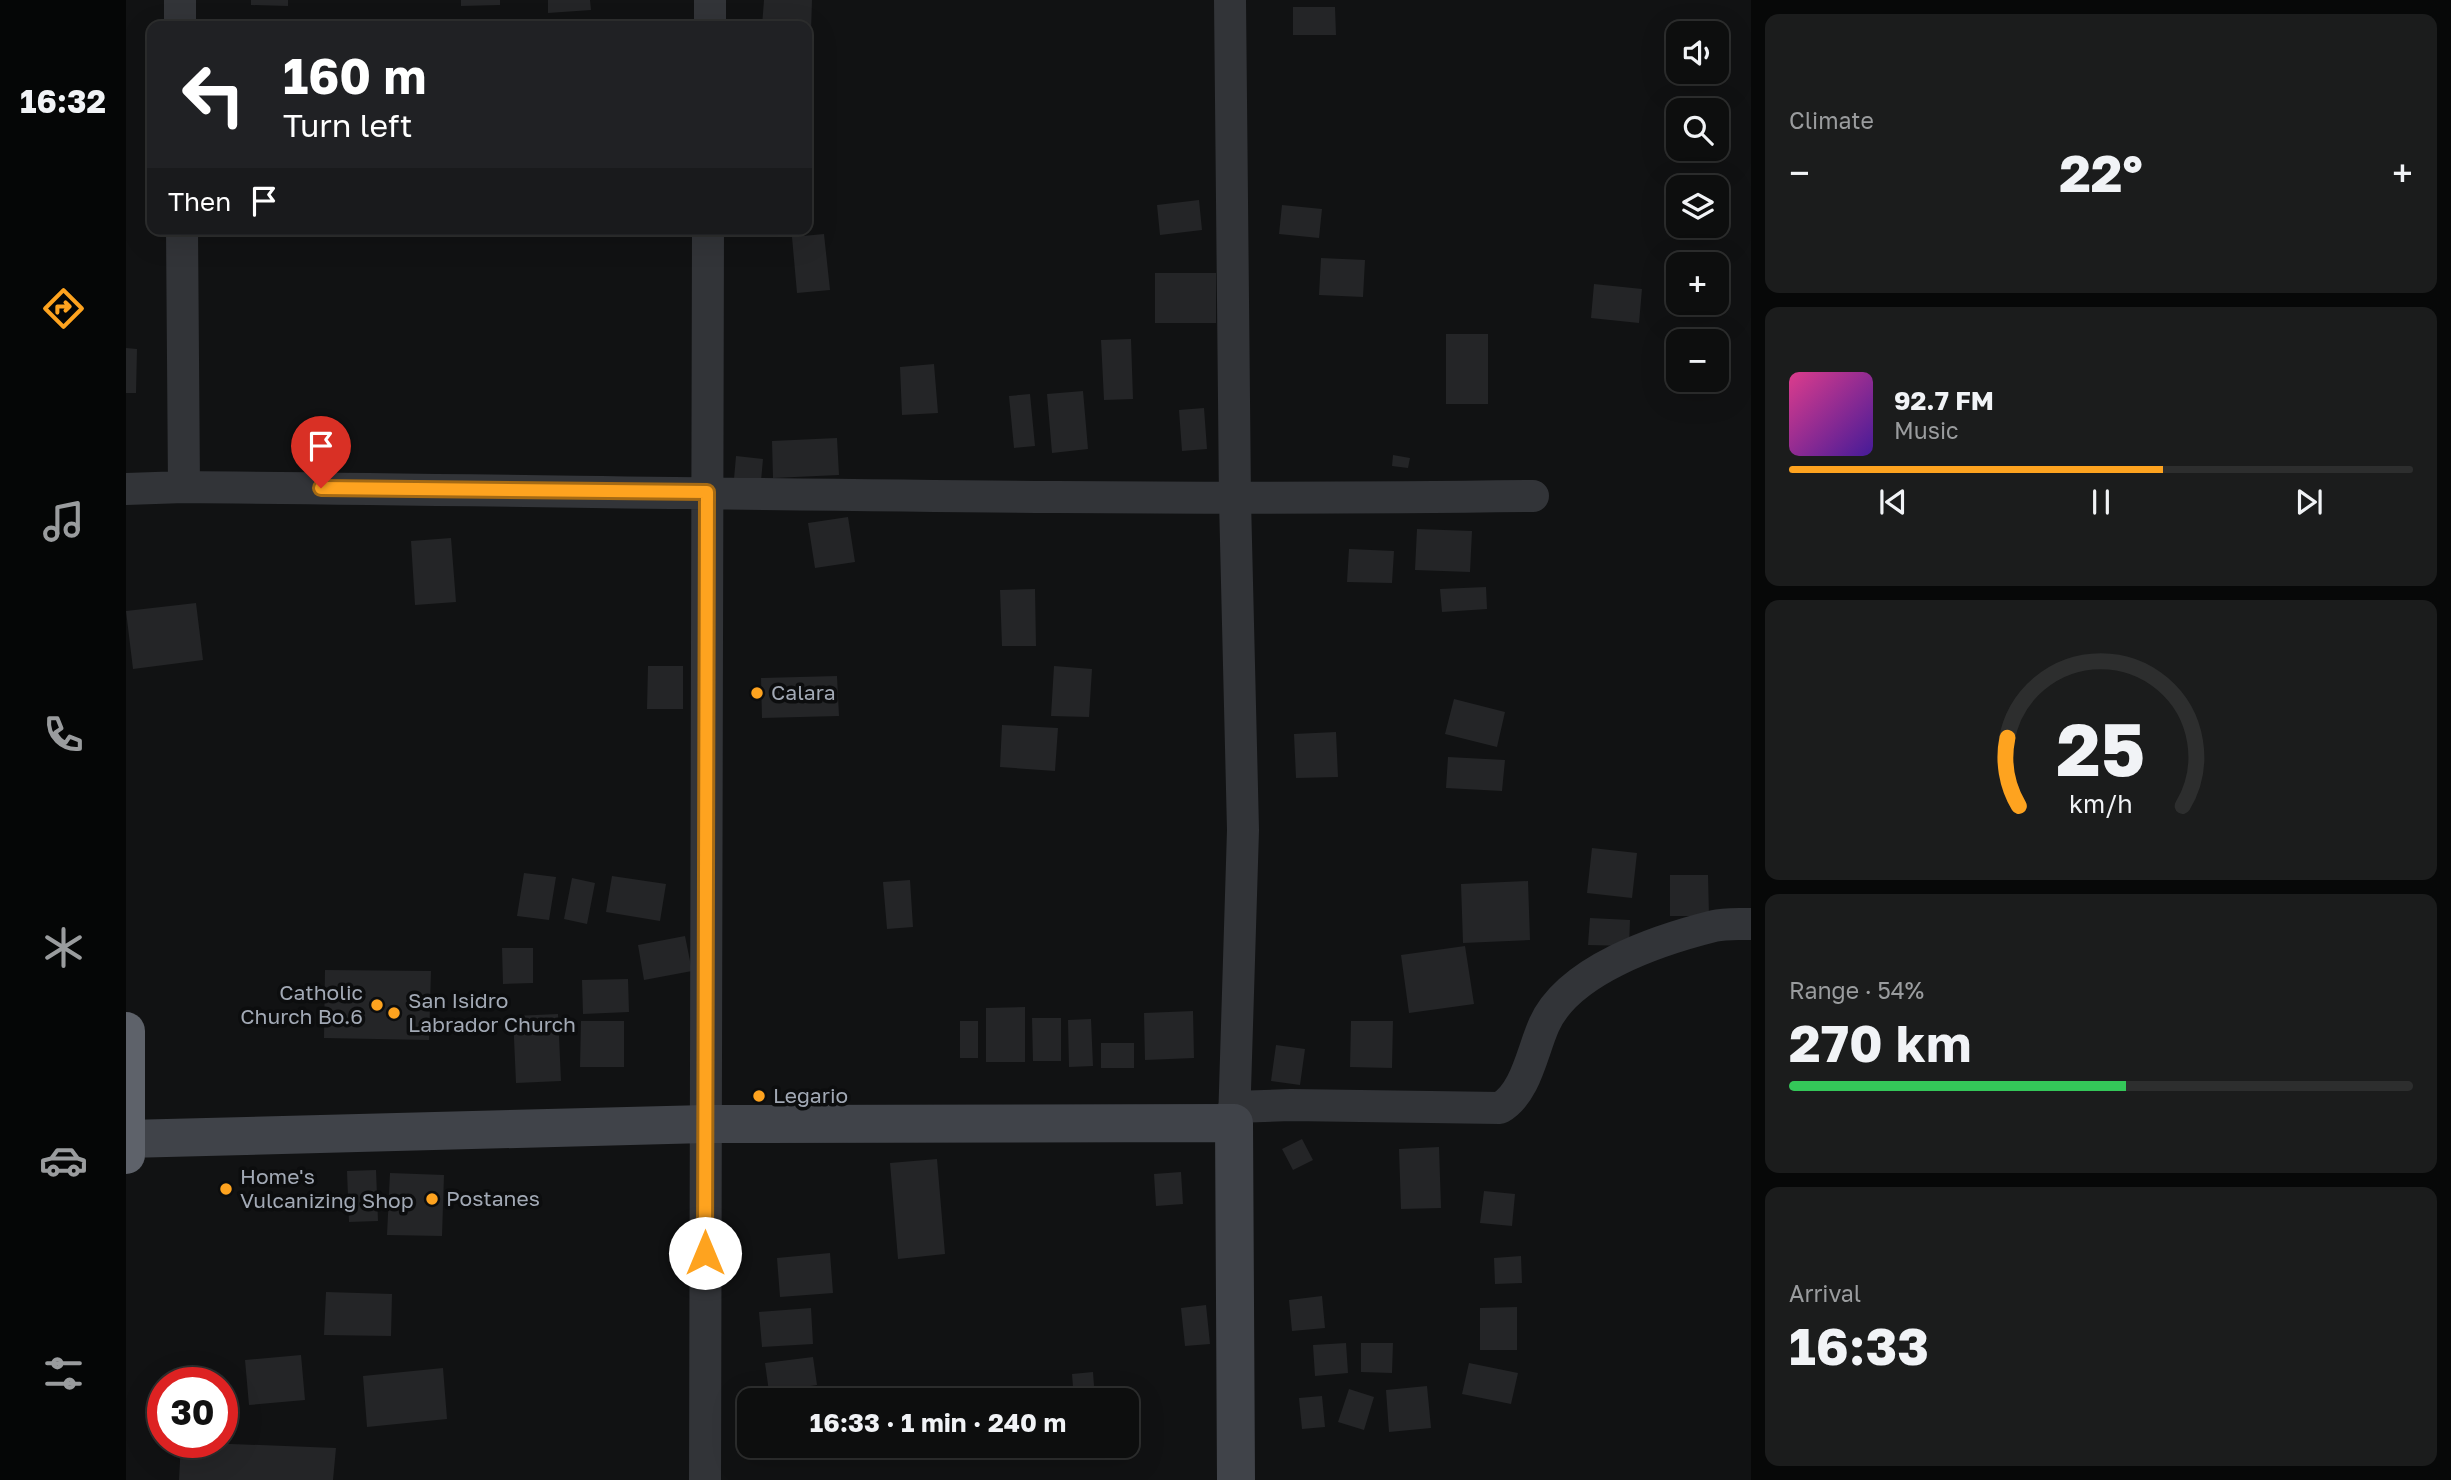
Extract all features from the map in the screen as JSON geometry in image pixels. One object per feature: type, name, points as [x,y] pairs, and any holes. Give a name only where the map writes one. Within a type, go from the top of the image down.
[{"type":"highway","points":[[126,1031],[126,1144]]},
{"type":"street","points":[[180,0],[180,21]]},
{"type":"street","points":[[710,0],[710,21]]},
{"type":"street","points":[[1230,0],[1235,500],[1243,830],[1234,1115],[1236,1480]]},
{"type":"street","points":[[181,235],[184,487]]},
{"type":"street","points":[[705,1480],[708,235]]},
{"type":"street","points":[[126,489],[184,487],[707,492],[1235,500],[1533,496]]},
{"type":"street","points":[[126,1144],[706,1124],[1234,1115],[1291,1105],[1500,1108],[1511,1102],[1550,1015],[1560,999],[1585,977],[1645,949],[1716,925],[1751,924]]},
{"type":"building","points":[[251,0],[288,0],[288,6],[251,5]]},
{"type":"building","points":[[461,0],[500,0],[500,5],[461,6]]},
{"type":"building","points":[[548,0],[590,0],[591,10],[548,13]]},
{"type":"building","points":[[764,0],[812,0],[811,21],[762,21]]},
{"type":"building","points":[[1293,7],[1335,7],[1336,35],[1293,35]]},
{"type":"building","points":[[1199,200],[1202,230],[1160,235],[1157,205]]},
{"type":"building","points":[[1282,205],[1322,209],[1319,238],[1279,234]]},
{"type":"building","points":[[824,234],[830,290],[797,293],[792,237]]},
{"type":"building","points":[[1321,258],[1365,260],[1363,297],[1319,295]]},
{"type":"building","points":[[1155,273],[1216,273],[1216,323],[1155,323]]},
{"type":"building","points":[[1594,284],[1642,289],[1639,323],[1591,318]]},
{"type":"building","points":[[1446,334],[1488,334],[1488,404],[1446,404]]},
{"type":"building","points":[[1131,339],[1133,399],[1104,400],[1101,340]]},
{"type":"building","points":[[126,348],[137,349],[136,393],[126,393]]},
{"type":"building","points":[[934,364],[938,413],[902,415],[900,367]]},
{"type":"building","points":[[1083,391],[1088,449],[1052,453],[1047,394]]},
{"type":"building","points":[[1030,394],[1035,446],[1014,448],[1009,396]]},
{"type":"building","points":[[1204,408],[1207,449],[1182,451],[1179,410]]},
{"type":"building","points":[[837,438],[839,475],[773,478],[772,441]]},
{"type":"building","points":[[1393,455],[1410,458],[1408,468],[1392,466]]},
{"type":"building","points":[[736,456],[763,459],[761,481],[734,479]]},
{"type":"building","points":[[848,517],[855,562],[815,568],[808,523]]},
{"type":"building","points":[[1417,529],[1472,531],[1470,572],[1415,570]]},
{"type":"building","points":[[451,538],[456,602],[415,605],[411,541]]},
{"type":"building","points":[[1349,549],[1394,551],[1392,583],[1347,582]]},
{"type":"building","points":[[1486,587],[1487,609],[1442,612],[1440,589]]},
{"type":"building","points":[[1035,589],[1036,646],[1002,646],[1000,590]]},
{"type":"building","points":[[196,603],[203,660],[133,669],[126,611]]},
{"type":"building","points":[[648,666],[683,666],[683,709],[647,709]]},
{"type":"building","points":[[1054,666],[1092,669],[1089,717],[1051,716]]},
{"type":"building","points":[[837,676],[839,716],[762,718],[761,678]]},
{"type":"building","points":[[1454,699],[1505,712],[1497,747],[1445,734]]},
{"type":"building","points":[[1002,725],[1058,728],[1055,771],[1000,767]]},
{"type":"building","points":[[1336,732],[1338,777],[1296,778],[1294,734]]},
{"type":"building","points":[[1448,757],[1505,760],[1502,791],[1446,788]]},
{"type":"building","points":[[1592,848],[1637,853],[1632,898],[1587,893]]},
{"type":"building","points":[[524,873],[556,877],[549,920],[517,916]]},
{"type":"building","points":[[1670,875],[1708,875],[1709,916],[1670,916]]},
{"type":"building","points":[[612,876],[666,884],[660,921],[606,912]]},
{"type":"building","points":[[572,878],[595,883],[587,924],[564,919]]},
{"type":"building","points":[[910,880],[913,927],[887,929],[883,882]]},
{"type":"building","points":[[1528,881],[1530,940],[1463,943],[1461,884]]},
{"type":"building","points":[[1590,918],[1630,920],[1629,946],[1588,945]]},
{"type":"building","points":[[685,936],[692,971],[644,980],[638,945]]},
{"type":"building","points":[[1465,946],[1474,1004],[1409,1013],[1401,955]]},
{"type":"building","points":[[502,948],[533,948],[533,983],[503,984]]},
{"type":"building","name":"Catholic Church Bo.6","points":[[325,970],[431,971],[429,1040],[324,1038]]},
{"type":"building","points":[[628,979],[629,1012],[583,1014],[582,980]]},
{"type":"building","points":[[1025,1007],[1025,1062],[986,1062],[986,1008]]},
{"type":"building","points":[[1193,1011],[1194,1058],[1145,1060],[1144,1013]]},
{"type":"building","points":[[558,1014],[561,1081],[516,1083],[513,1016]]},
{"type":"building","points":[[1032,1018],[1061,1018],[1061,1061],[1033,1061]]},
{"type":"building","points":[[1091,1019],[1093,1066],[1069,1067],[1068,1020]]},
{"type":"building","points":[[581,1021],[624,1021],[624,1067],[580,1067]]},
{"type":"building","points":[[960,1021],[978,1021],[978,1058],[960,1058]]},
{"type":"building","points":[[1351,1021],[1393,1021],[1392,1068],[1350,1067]]},
{"type":"building","points":[[1101,1043],[1134,1043],[1134,1068],[1101,1068]]},
{"type":"building","points":[[1276,1045],[1305,1049],[1300,1085],[1271,1081]]},
{"type":"building","points":[[1302,1139],[1313,1160],[1293,1170],[1282,1149]]},
{"type":"building","points":[[1439,1147],[1441,1208],[1401,1209],[1399,1149]]},
{"type":"building","points":[[937,1159],[945,1254],[898,1259],[890,1163]]},
{"type":"building","points":[[376,1170],[378,1221],[349,1222],[347,1171]]},
{"type":"building","points":[[1181,1172],[1183,1204],[1156,1206],[1154,1174]]},
{"type":"building","points":[[390,1173],[444,1175],[442,1236],[387,1235]]},
{"type":"building","points":[[1484,1191],[1515,1194],[1512,1226],[1480,1223]]},
{"type":"building","points":[[830,1253],[833,1293],[780,1297],[777,1258]]},
{"type":"building","points":[[1521,1256],[1522,1283],[1495,1284],[1494,1258]]},
{"type":"building","points":[[326,1292],[392,1294],[391,1336],[324,1335]]},
{"type":"building","points":[[1322,1296],[1325,1328],[1292,1331],[1289,1300]]},
{"type":"building","points":[[1206,1305],[1210,1344],[1185,1346],[1181,1308]]},
{"type":"building","points":[[1517,1307],[1517,1350],[1480,1350],[1480,1308]]},
{"type":"building","points":[[811,1308],[813,1344],[762,1347],[759,1312]]},
{"type":"building","points":[[1346,1343],[1348,1373],[1315,1376],[1313,1345]]},
{"type":"building","points":[[1361,1343],[1393,1343],[1392,1373],[1361,1372]]},
{"type":"building","points":[[301,1355],[305,1400],[249,1405],[245,1360]]},
{"type":"building","points":[[813,1357],[817,1385],[768,1388],[765,1363]]},
{"type":"building","points":[[1469,1363],[1518,1373],[1511,1404],[1462,1394]]},
{"type":"building","points":[[443,1368],[447,1419],[367,1427],[363,1376]]},
{"type":"building","points":[[1093,1372],[1094,1388],[1073,1388],[1072,1374]]},
{"type":"building","points":[[1427,1386],[1431,1428],[1389,1432],[1386,1390]]},
{"type":"building","points":[[1349,1389],[1374,1397],[1364,1430],[1338,1422]]},
{"type":"building","points":[[1322,1396],[1325,1427],[1302,1429],[1299,1398]]},
{"type":"building","points":[[238,1444],[336,1448],[333,1480],[179,1480],[180,1458],[238,1458]]},
{"type":"place","name":"Calara","points":[[757,693]]},
{"type":"place","name":"Catholic Church Bo.6","points":[[377,1005]]},
{"type":"place","name":"San Isidro Labrador Church","points":[[394,1013]]},
{"type":"place","name":"Legario","points":[[759,1096]]},
{"type":"place","name":"Home's Vulcanizing Shop","points":[[226,1189]]},
{"type":"place","name":"Postanes","points":[[432,1199]]},
{"type":"route","points":[[321,488],[707,492],[705,1253]]}]
